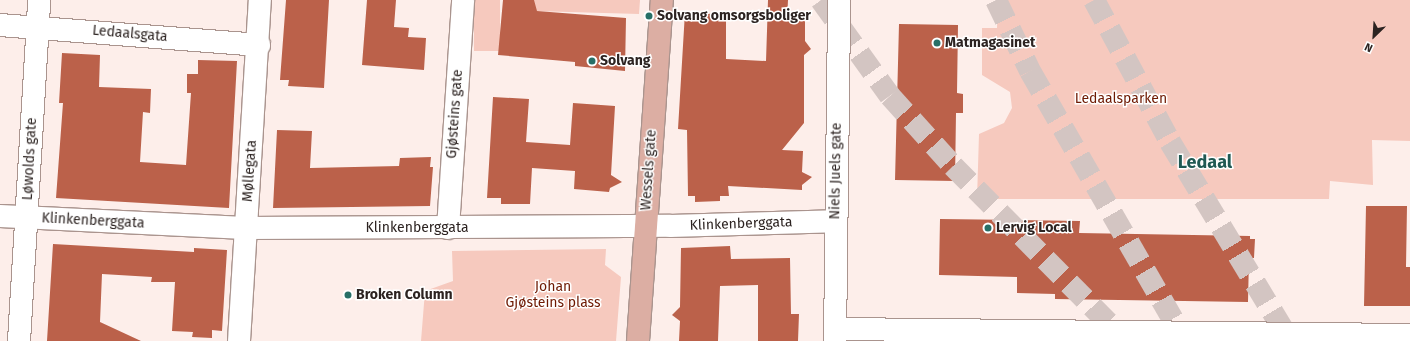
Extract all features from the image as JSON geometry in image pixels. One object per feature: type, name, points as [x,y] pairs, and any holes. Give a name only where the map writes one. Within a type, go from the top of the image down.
[{"type":"main road","name":"Wessels gate","points":[[638,341],[645,224],[662,0]]},
{"type":"street","name":"Løwolds gate","points":[[19,341],[28,217],[39,0]]},
{"type":"street","name":"Møllegata","points":[[239,341],[245,228],[259,45],[260,0]]},
{"type":"street","name":"Gjøsteins gate","points":[[448,228],[463,0]]},
{"type":"street","name":"Niels Juels gate","points":[[836,335],[834,221],[839,0]]},
{"type":"street","name":"Ledaalsgata","points":[[0,25],[37,26],[259,45]]},
{"type":"street","name":"Klinkenberggata","points":[[0,216],[245,228],[448,228],[645,224],[670,226],[834,221]]},
{"type":"street","points":[[836,335],[1410,335]]},
{"type":"green space","points":[[474,0],[500,0],[500,51],[474,51]]},
{"type":"green space","points":[[534,0],[640,0],[639,14],[534,11]]},
{"type":"green space","name":"Ledaalsparken","points":[[998,0],[1410,0],[1410,141],[1372,140],[1373,185],[1330,181],[1329,199],[977,199],[979,134],[1004,123],[1012,108],[1010,92],[982,75],[982,28],[997,28]]},
{"type":"green space","name":"Johan Gjøsteins plass","points":[[606,249],[605,265],[621,277],[616,341],[421,341],[425,291],[453,281],[452,251]]},
{"type":"building","points":[[286,0],[329,0],[324,88],[288,86],[289,80],[280,80]]},
{"type":"building","points":[[367,0],[396,0],[394,27],[409,28],[408,37],[426,38],[424,70],[362,65]]},
{"type":"building","name":"Solvang","points":[[503,0],[534,0],[537,11],[626,18],[625,71],[575,66],[575,62],[498,55]]},
{"type":"building","points":[[768,0],[788,0],[787,21],[805,21],[805,41],[811,49],[804,55],[804,123],[782,150],[803,151],[802,172],[812,177],[802,185],[802,190],[728,186],[729,196],[720,196],[720,201],[695,202],[695,196],[688,196],[687,130],[678,129],[685,12],[726,15],[726,59],[766,61]]},
{"type":"building","points":[[899,24],[958,25],[957,93],[963,94],[963,113],[956,113],[955,181],[895,180]]},
{"type":"building","points":[[62,53],[100,55],[99,87],[151,89],[150,113],[143,112],[140,162],[186,165],[191,93],[187,93],[187,74],[198,74],[198,60],[237,61],[229,208],[56,198],[63,103],[59,103]]},
{"type":"building","points":[[493,97],[529,99],[526,142],[570,145],[573,103],[615,106],[611,175],[622,182],[610,188],[609,192],[574,189],[575,171],[532,168],[530,204],[501,204],[501,198],[487,198]]},
{"type":"building","points":[[277,130],[312,131],[310,168],[399,166],[400,158],[431,157],[430,167],[433,167],[430,206],[273,208]]},
{"type":"building","points":[[1366,206],[1407,206],[1406,267],[1410,267],[1410,306],[1364,306]]},
{"type":"building","points":[[940,219],[1080,221],[1079,233],[1250,236],[1250,239],[1255,239],[1254,258],[1249,258],[1248,302],[1055,299],[1055,294],[1017,293],[1017,277],[939,275]]},
{"type":"building","points":[[53,244],[194,252],[194,248],[227,250],[222,331],[212,330],[212,338],[192,337],[193,332],[172,331],[175,282],[151,282],[152,277],[102,274],[100,322],[141,341],[47,341]]},
{"type":"building","points":[[730,246],[731,259],[790,258],[791,314],[799,314],[798,341],[758,341],[758,285],[720,286],[718,341],[679,341],[680,321],[672,315],[680,307],[681,248]]},
{"type":"tunnel","points":[[821,0],[890,96],[953,166],[1126,341]]},
{"type":"tunnel","points":[[996,0],[1030,71],[1185,341]]},
{"type":"tunnel","points":[[1094,0],[1170,142],[1290,341]]},
{"type":"place","name":"Solvang omsorgsboliger","points":[[649,16]]},
{"type":"place","name":"Matmagasinet","points":[[937,43]]},
{"type":"place","name":"Solvang","points":[[592,61]]},
{"type":"place","name":"Lervig Local","points":[[988,228]]},
{"type":"place","name":"Broken Column","points":[[348,295]]},
{"type":"district","name":"Ledaal","points":[[1205,162]]}]
